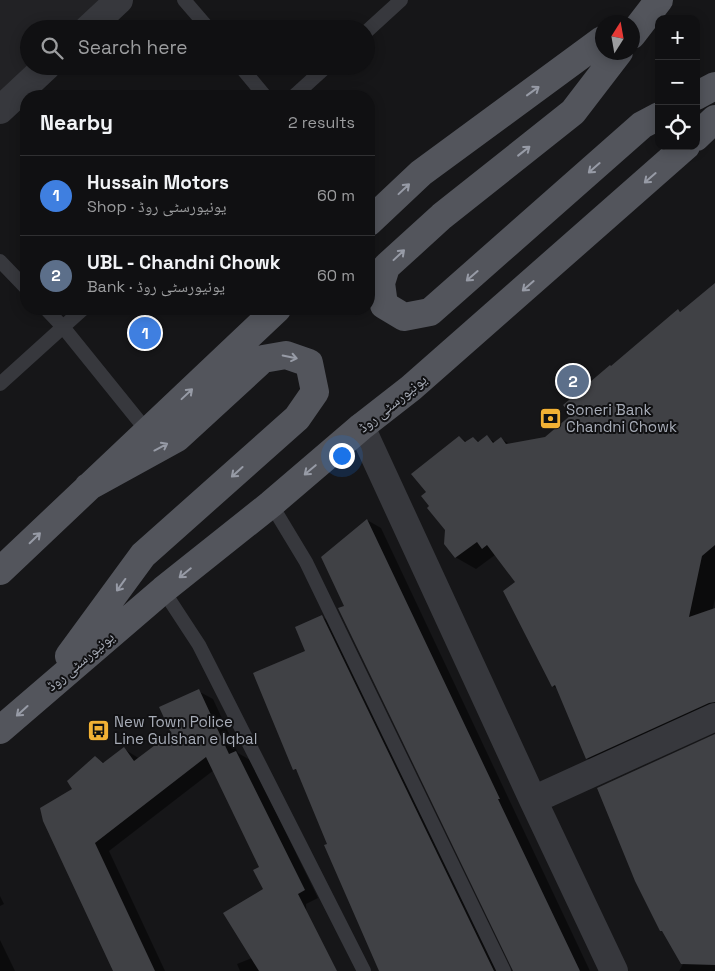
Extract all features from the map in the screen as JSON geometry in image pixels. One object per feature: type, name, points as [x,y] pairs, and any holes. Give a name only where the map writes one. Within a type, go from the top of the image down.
[{"type":"main road","points":[[632,15],[651,0]]},
{"type":"main road","points":[[640,25],[659,0]]},
{"type":"main road","points":[[375,216],[421,173],[595,45]]},
{"type":"main road","points":[[613,60],[572,112],[442,216],[386,267],[381,283],[384,305],[404,317],[430,312],[642,125],[655,118]]},
{"type":"main road","points":[[700,94],[715,86]]},
{"type":"main road","points":[[700,133],[715,119]]},
{"type":"main road","name":"یونیورسٹی روڈ","points":[[0,730],[163,590],[271,504],[411,388],[681,150]]},
{"type":"main road","points":[[0,571],[271,315]]},
{"type":"main road","points":[[44,691],[143,555],[298,418],[315,392],[309,363],[286,355],[263,359],[177,438],[88,487]]},
{"type":"street","points":[[98,20],[119,0]]},
{"type":"street","points":[[21,90],[37,75]]},
{"type":"street","points":[[0,110],[20,91]]},
{"type":"street","points":[[361,428],[614,971]]},
{"type":"street","points":[[533,800],[715,717]]},
{"type":"lane","points":[[184,0],[201,20]]},
{"type":"lane","points":[[375,24],[401,0]]},
{"type":"lane","points":[[248,75],[260,90]]},
{"type":"lane","points":[[301,90],[318,75]]},
{"type":"lane","points":[[0,261],[20,282]]},
{"type":"lane","points":[[52,315],[147,432]]},
{"type":"lane","points":[[0,384],[76,315]]},
{"type":"lane","points":[[271,504],[306,562],[504,971]]},
{"type":"lane","points":[[163,590],[199,645],[364,971]]},
{"type":"shaded area","points":[[0,0],[119,0],[98,20],[20,20],[20,75],[23,75],[0,110]]},
{"type":"building","points":[[715,283],[715,545],[702,556],[689,617],[715,608],[715,702],[709,703],[586,759],[555,685],[552,687],[503,591],[515,582],[487,545],[482,549],[477,542],[455,558],[444,544],[445,530],[427,508],[429,506],[421,496],[426,492],[411,474],[459,436],[465,442],[473,437],[478,442],[487,435],[493,443],[501,437],[506,444],[545,437],[571,415],[563,405],[678,309],[680,312]]},
{"type":"building","points":[[367,519],[580,971],[513,971],[338,608],[344,606],[321,557]]},
{"type":"building","points":[[322,615],[494,971],[379,971],[324,845],[327,844],[296,769],[293,770],[253,673],[305,651],[295,627]]},
{"type":"building","points":[[199,689],[229,754],[236,751],[305,890],[298,894],[337,971],[259,971],[223,913],[263,889],[253,870],[259,867],[206,757],[95,843],[155,971],[113,971],[43,821],[40,808],[72,789],[67,781],[95,756],[103,763],[124,747],[134,761],[171,733],[159,707]]},
{"type":"building","points":[[715,734],[715,965],[681,964],[662,931],[660,931],[635,881],[597,788]]},
{"type":"place","name":"Hussain Motors","points":[[145,333]]},
{"type":"place","name":"UBL - Chandni Chowk","points":[[573,381]]},
{"type":"place","name":"Soneri Bank Chandni Chowk","points":[[550,418]]},
{"type":"place","name":"New Town Police Line Gulshan e Iqbal","points":[[98,730]]}]
